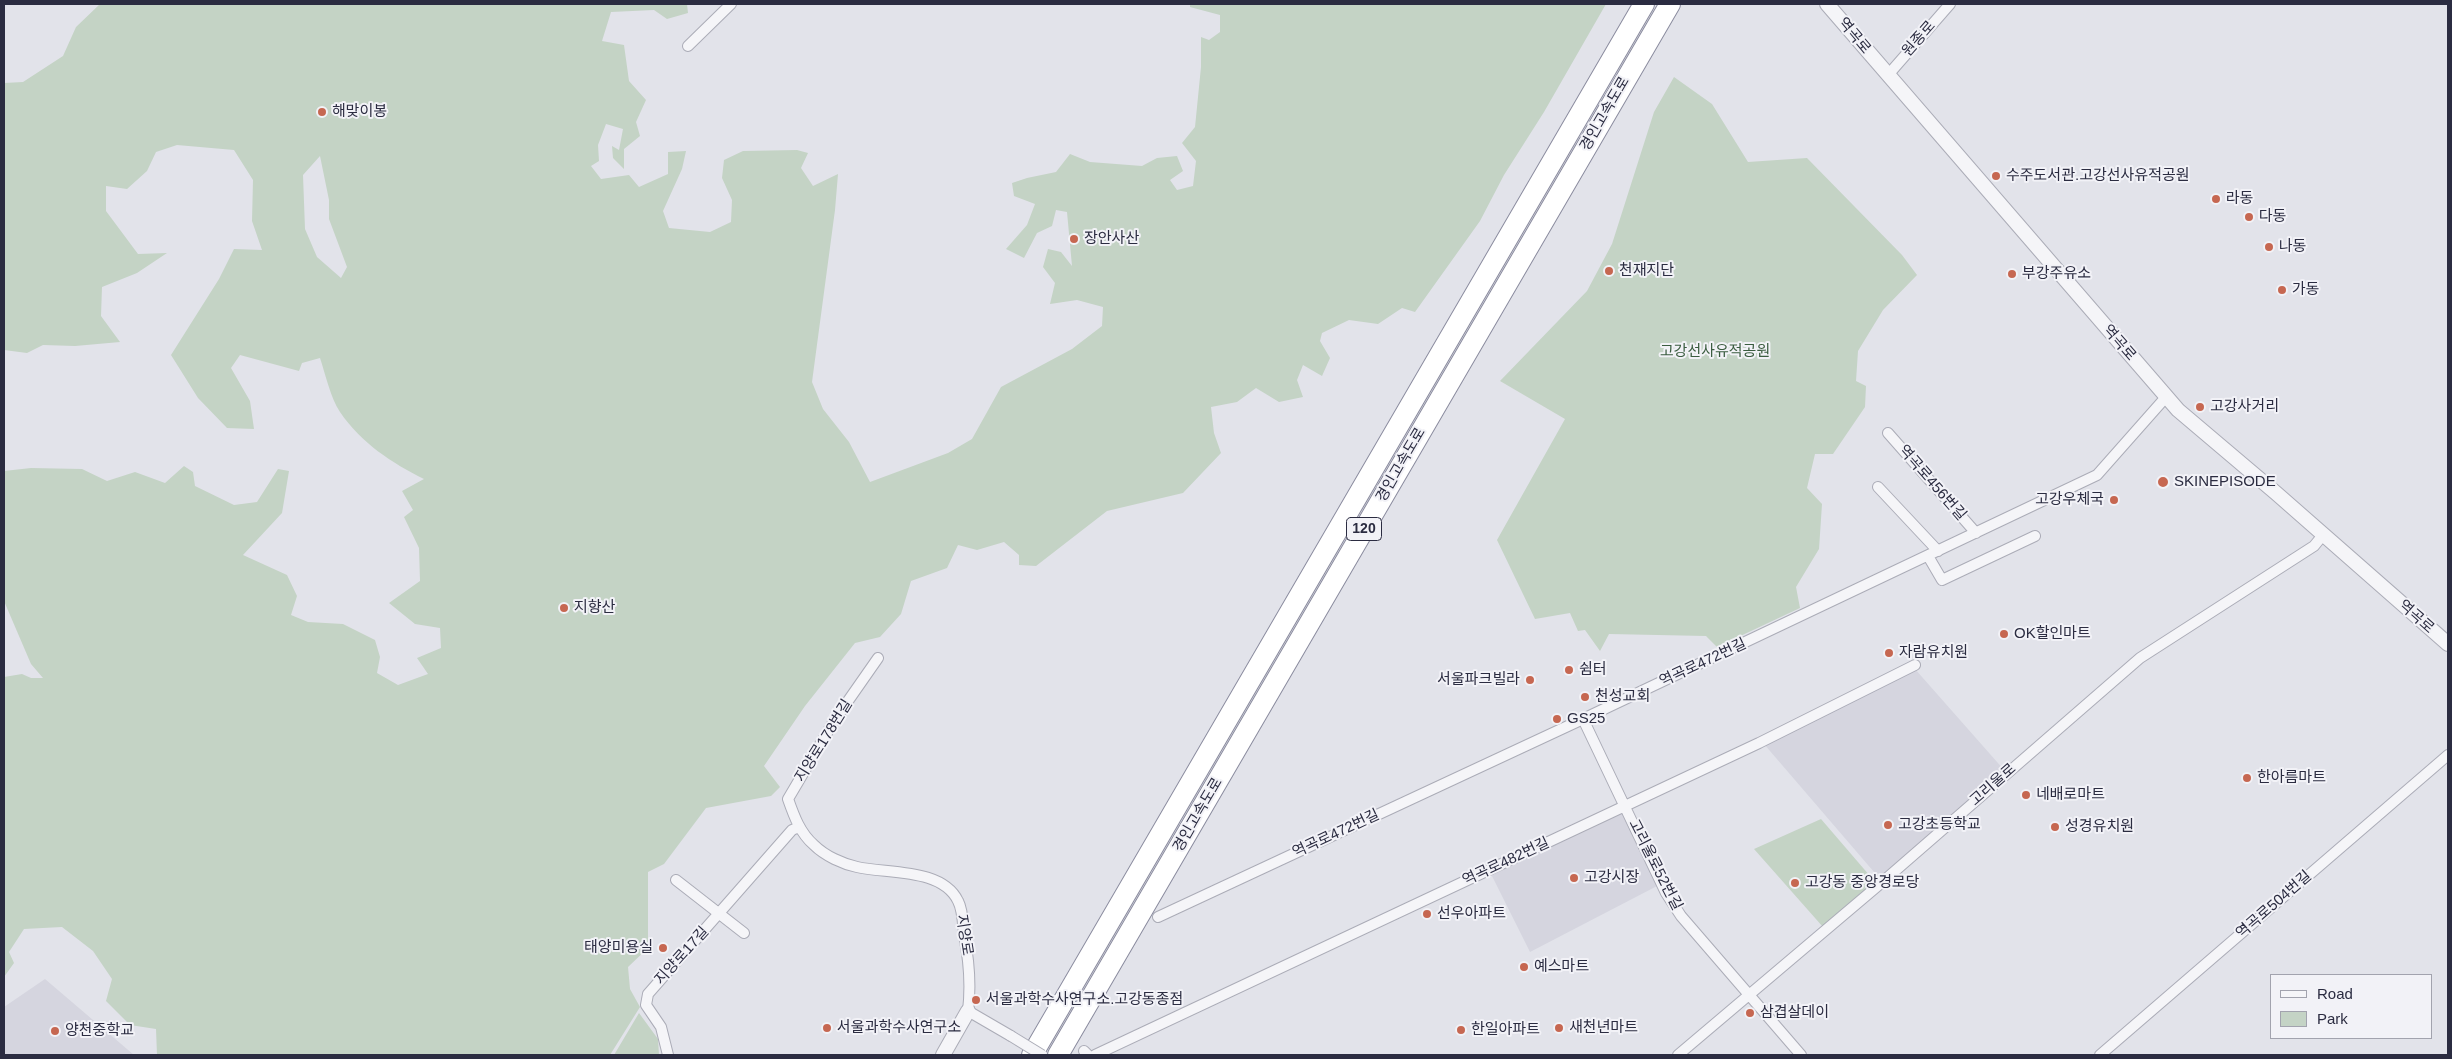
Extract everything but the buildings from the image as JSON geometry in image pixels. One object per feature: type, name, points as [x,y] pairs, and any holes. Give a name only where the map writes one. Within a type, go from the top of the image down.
[{"type":"highway","name":"경인고속도로","points":[[1032,1055],[1644,4]]},
{"type":"highway","name":"경인고속도로","points":[[1058,1055],[1670,4]]},
{"type":"street","points":[[688,46],[705,32],[730,4]]},
{"type":"street","name":"역곡로","points":[[1827,4],[2178,410],[2448,644]]},
{"type":"street","name":"원종로","points":[[1888,75],[1950,4]]},
{"type":"street","name":"역곡로472번길","points":[[1158,917],[1583,719],[2097,475],[2166,397]]},
{"type":"street","name":"역곡로456번길","points":[[1888,432],[1976,533]]},
{"type":"street","points":[[1878,486],[1938,551]]},
{"type":"street","name":"고리울로","points":[[1678,1055],[2140,658],[2314,546],[2324,535]]},
{"type":"street","points":[[1928,556],[1942,580],[2035,536]]},
{"type":"street","name":"지양로178번길","points":[[799,827],[788,799],[834,722],[878,658]]},
{"type":"street","name":"역곡로482번길","points":[[1096,1055],[1759,743],[1915,665]]},
{"type":"street","name":"고리울로52번길","points":[[1583,719],[1666,893],[1681,916],[1801,1055]]},
{"type":"street","name":"역곡로504번길","points":[[2100,1055],[2448,755]]},
{"type":"street","name":"지양로17길","points":[[668,1055],[661,1027],[646,1005],[648,994],[792,830],[799,827]]},
{"type":"street","name":"지양로","points":[[799,827],[814,846],[834,859],[856,867],[923,875],[947,888],[958,901],[968,952],[970,997],[968,1011],[943,1055]]},
{"type":"street","name":"지양로17길","points":[[676,880],[721,913],[744,933]]},
{"type":"street","points":[[968,1011],[1042,1055]]},
{"type":"shaded area","name":"고강초등학교","points":[[1915,669],[2005,771],[1880,879],[1764,744]]},
{"type":"shaded area","name":"고강시장","points":[[1623,809],[1659,885],[1530,952],[1490,872]]},
{"type":"shaded area","name":"양천중학교","points":[[45,979],[134,1055],[4,1055],[4,1007]]},
{"type":"green space","points":[[100,4],[687,4],[688,13],[667,19],[654,10],[611,12],[602,41],[624,45],[629,81],[646,100],[636,122],[640,136],[624,149],[624,169],[613,158],[612,146],[619,150],[623,129],[606,124],[598,145],[599,161],[591,166],[601,179],[629,175],[639,187],[668,174],[668,152],[686,151],[682,169],[663,211],[669,228],[710,232],[731,222],[732,200],[722,178],[724,160],[743,151],[797,150],[808,153],[801,168],[813,186],[838,174],[812,382],[823,409],[849,442],[870,482],[948,453],[972,439],[1001,387],[1072,349],[1102,326],[1103,307],[1077,300],[1050,304],[1055,283],[1043,267],[1048,249],[1061,252],[1072,266],[1067,212],[1056,210],[1052,226],[1037,233],[1024,258],[1006,249],[1027,225],[1035,204],[1014,196],[1012,183],[1056,172],[1070,154],[1090,162],[1142,166],[1157,158],[1177,156],[1183,171],[1170,180],[1177,190],[1193,186],[1196,161],[1182,143],[1195,127],[1201,67],[1201,37],[1209,40],[1220,32],[1220,15],[1190,7],[1190,4],[1606,4],[1544,112],[1504,175],[1480,221],[1415,312],[1402,308],[1378,324],[1349,320],[1322,333],[1320,341],[1330,358],[1322,376],[1303,365],[1297,380],[1303,397],[1279,402],[1256,388],[1237,402],[1211,407],[1214,433],[1221,453],[1183,493],[1107,511],[1036,566],[1019,565],[1019,555],[1004,542],[977,550],[958,545],[947,568],[911,581],[901,614],[880,637],[855,643],[805,706],[764,766],[780,787],[771,796],[706,808],[664,864],[648,872],[648,948],[628,967],[630,989],[640,1007],[610,1055],[157,1055],[156,1029],[130,1025],[106,1001],[112,979],[93,951],[62,927],[24,929],[9,952],[14,963],[4,977],[4,677],[22,674],[31,678],[43,678],[31,664],[4,601],[4,471],[31,468],[82,469],[107,481],[135,472],[165,483],[184,466],[193,472],[195,486],[234,505],[257,502],[278,469],[289,471],[282,513],[243,555],[287,575],[297,596],[291,615],[308,622],[343,624],[375,640],[380,657],[377,673],[398,685],[428,674],[417,658],[441,648],[440,628],[415,624],[389,603],[420,581],[419,548],[404,517],[413,510],[402,491],[424,479],[400,466],[367,443],[348,423],[334,400],[320,358],[302,363],[299,371],[240,355],[231,368],[250,401],[254,429],[227,428],[198,398],[171,355],[219,279],[234,249],[262,250],[252,221],[253,180],[234,150],[177,145],[156,152],[147,171],[127,189],[106,186],[106,211],[138,254],[167,253],[137,273],[102,287],[101,316],[120,342],[75,346],[43,345],[27,353],[4,350],[4,83],[23,82],[63,56],[76,27]],"holes":[[[320,156],[329,200],[329,219],[347,267],[341,278],[317,257],[305,229],[303,175]]]},
{"type":"green space","name":"고강선사유적공원","points":[[1674,77],[1712,104],[1748,162],[1807,158],[1902,255],[1917,275],[1883,310],[1858,351],[1856,381],[1866,386],[1865,407],[1833,454],[1815,454],[1807,488],[1822,504],[1819,549],[1796,587],[1800,608],[1717,647],[1706,636],[1609,634],[1600,651],[1585,630],[1578,631],[1570,613],[1535,619],[1497,540],[1565,419],[1500,381],[1587,291],[1612,244],[1654,112]]},
{"type":"green space","points":[[1821,819],[1876,883],[1823,927],[1754,849]]},
{"type":"green space","points":[[639,1013],[658,1039],[659,1055],[614,1055]]},
{"type":"place","name":"해맞이봉","points":[[322,112]]},
{"type":"place","name":"수주도서관.고강선사유적공원","points":[[1996,176]]},
{"type":"place","name":"라동","points":[[2216,199]]},
{"type":"place","name":"다동","points":[[2249,217]]},
{"type":"place","name":"장안사산","points":[[1074,239]]},
{"type":"place","name":"나동","points":[[2269,247]]},
{"type":"place","name":"천재지단","points":[[1609,271]]},
{"type":"place","name":"부강주유소","points":[[2012,274]]},
{"type":"place","name":"가동","points":[[2282,290]]},
{"type":"place","name":"고강사거리","points":[[2200,407]]},
{"type":"place","name":"SKINEPISODE","points":[[2163,482]]},
{"type":"place","name":"고강우체국","points":[[2114,500]]},
{"type":"place","name":"지향산","points":[[564,608]]},
{"type":"place","name":"OK할인마트","points":[[2004,634]]},
{"type":"place","name":"자람유치원","points":[[1889,653]]},
{"type":"place","name":"쉼터","points":[[1569,670]]},
{"type":"place","name":"서울파크빌라","points":[[1530,680]]},
{"type":"place","name":"천성교회","points":[[1585,697]]},
{"type":"place","name":"GS25","points":[[1557,719]]},
{"type":"place","name":"한아름마트","points":[[2247,778]]},
{"type":"place","name":"네배로마트","points":[[2026,795]]},
{"type":"place","name":"고강초등학교","points":[[1888,825]]},
{"type":"place","name":"성경유치원","points":[[2055,827]]},
{"type":"place","name":"고강시장","points":[[1574,878]]},
{"type":"place","name":"고강동 중앙경로당","points":[[1795,883]]},
{"type":"place","name":"선우아파트","points":[[1427,914]]},
{"type":"place","name":"태양미용실","points":[[663,948]]},
{"type":"place","name":"예스마트","points":[[1524,967]]},
{"type":"place","name":"서울과학수사연구소.고강동종점","points":[[976,1000]]},
{"type":"place","name":"삼겹살데이","points":[[1750,1013]]},
{"type":"place","name":"서울과학수사연구소","points":[[827,1028]]},
{"type":"place","name":"새천년마트","points":[[1559,1028]]},
{"type":"place","name":"한일아파트","points":[[1461,1030]]},
{"type":"place","name":"양천중학교","points":[[55,1031]]}]
